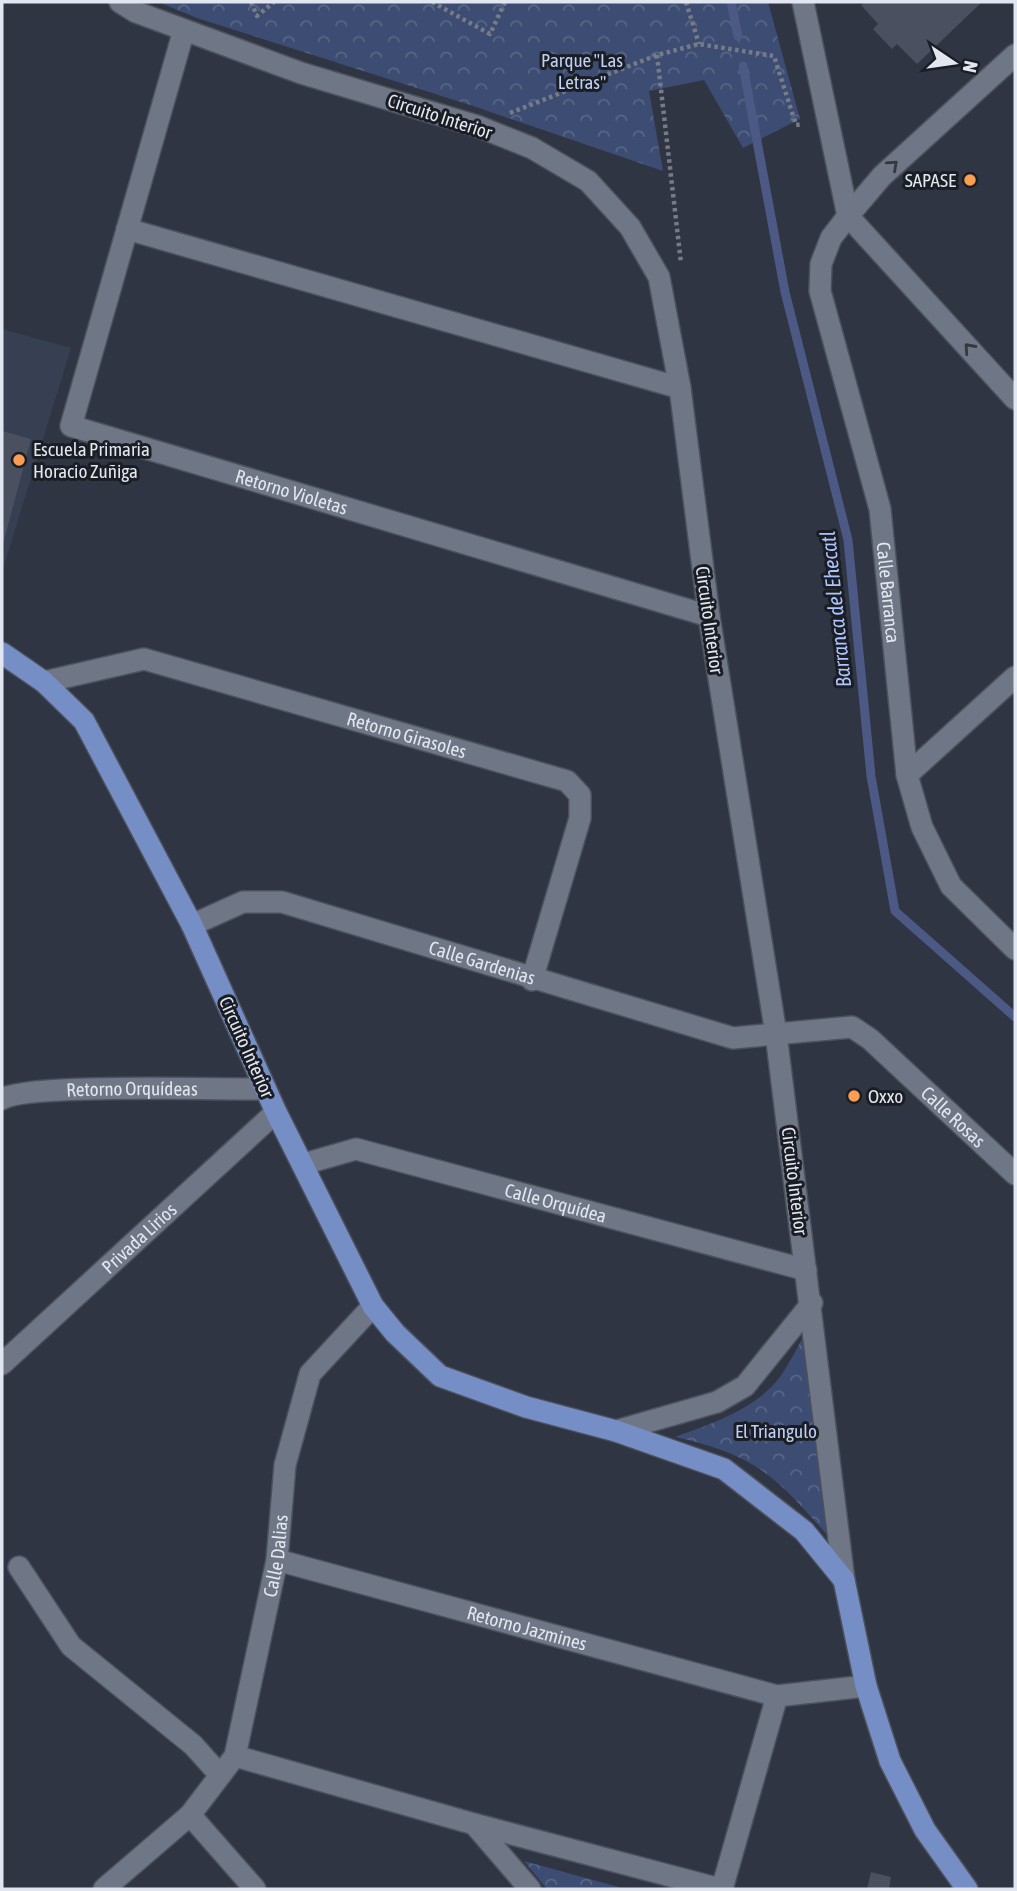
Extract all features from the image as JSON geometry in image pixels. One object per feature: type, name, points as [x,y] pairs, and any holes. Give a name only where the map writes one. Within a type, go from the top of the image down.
[{"type":"main road","name":"Circuito Interior","points":[[2,653],[44,682],[84,722],[192,925],[265,1089],[373,1306],[395,1333],[440,1376],[526,1407],[616,1431],[724,1469],[804,1531],[844,1580],[866,1686],[890,1761],[925,1830],[967,1889]]},
{"type":"street","name":"Circuito Interior","points":[[120,2],[136,12],[301,73],[477,126],[533,148],[588,181],[630,227],[659,277],[680,388],[709,616],[776,1034],[812,1303],[844,1580]]},
{"type":"street","points":[[803,2],[848,216],[1013,394]]},
{"type":"street","name":"Retorno Violetas","points":[[184,30],[71,425],[709,616]]},
{"type":"street","name":"Calle Barranca","points":[[1015,55],[882,176],[848,216],[831,238],[821,264],[820,291],[880,509],[907,775],[922,827],[951,886],[1015,949]]},
{"type":"street","points":[[127,229],[680,388]]},
{"type":"street","name":"Retorno Girasoles","points":[[44,682],[144,659],[567,781],[580,795],[580,818],[532,980]]},
{"type":"street","points":[[907,775],[1015,677]]},
{"type":"street","name":"Calle Gardenias","points":[[192,925],[243,902],[282,902],[532,980],[733,1038],[776,1034]]},
{"type":"street","name":"Calle Rosas","points":[[776,1034],[852,1027],[870,1039],[1015,1174]]},
{"type":"street","name":"Retorno Orquídeas","points":[[5,1089],[265,1089]]},
{"type":"street","name":"Privada Lirios","points":[[2,1364],[276,1112]]},
{"type":"street","name":"Calle Orquídea","points":[[304,1164],[356,1149],[806,1270]]},
{"type":"street","points":[[616,1431],[718,1402],[745,1386],[812,1303]]},
{"type":"street","name":"Calle Dalias","points":[[104,1889],[190,1815],[234,1756],[277,1560],[285,1465],[310,1374],[373,1306]]},
{"type":"street","name":"Retorno Jazmines","points":[[277,1560],[777,1696],[866,1686]]},
{"type":"street","points":[[19,1567],[71,1646],[173,1728],[220,1775]]},
{"type":"street","points":[[234,1756],[474,1824],[721,1889],[777,1696]]},
{"type":"street","points":[[190,1815],[255,1889]]},
{"type":"street","points":[[474,1824],[530,1889]]},
{"type":"path","points":[[251,2],[257,16],[274,2]]},
{"type":"path","points":[[432,2],[490,34],[505,2]]},
{"type":"path","points":[[686,2],[699,44]]},
{"type":"path","points":[[477,126],[657,55],[699,44],[774,57],[796,125]]},
{"type":"path","points":[[657,55],[681,269]]},
{"type":"shaded area","name":"Escuela Primaria Horacio Zuñiga","points":[[2,329],[71,348],[2,572]]},
{"type":"green space","name":"Parque \"Las Letras\"","points":[[158,2],[768,2],[800,119],[743,148],[704,80],[649,91],[663,171],[473,106],[197,18]]},
{"type":"green space","name":"El Triangulo","points":[[805,1334],[828,1536],[793,1497],[762,1470],[725,1451],[675,1437],[732,1414],[758,1398],[780,1377]]},
{"type":"green space","points":[[524,1861],[626,1889],[547,1889]]},
{"type":"building","points":[[865,2],[982,2],[917,64],[897,44],[892,49],[873,29],[878,24],[861,5]]},
{"type":"building","points":[[2,431],[31,439],[3,544],[2,543]]},
{"type":"building","points":[[871,1872],[891,1877],[889,1889],[867,1889]]},
{"type":"waterway","name":"Barranca del Ehecatl","points":[[731,2],[738,36]]},
{"type":"waterway","name":"Barranca del Ehecatl","points":[[743,66],[785,292],[848,540],[871,776],[895,911],[1015,1017]]},
{"type":"place","name":"SAPASE","points":[[970,180]]},
{"type":"place","name":"Escuela Primaria Horacio Zuñiga","points":[[19,460]]},
{"type":"place","name":"Oxxo","points":[[854,1096]]}]
